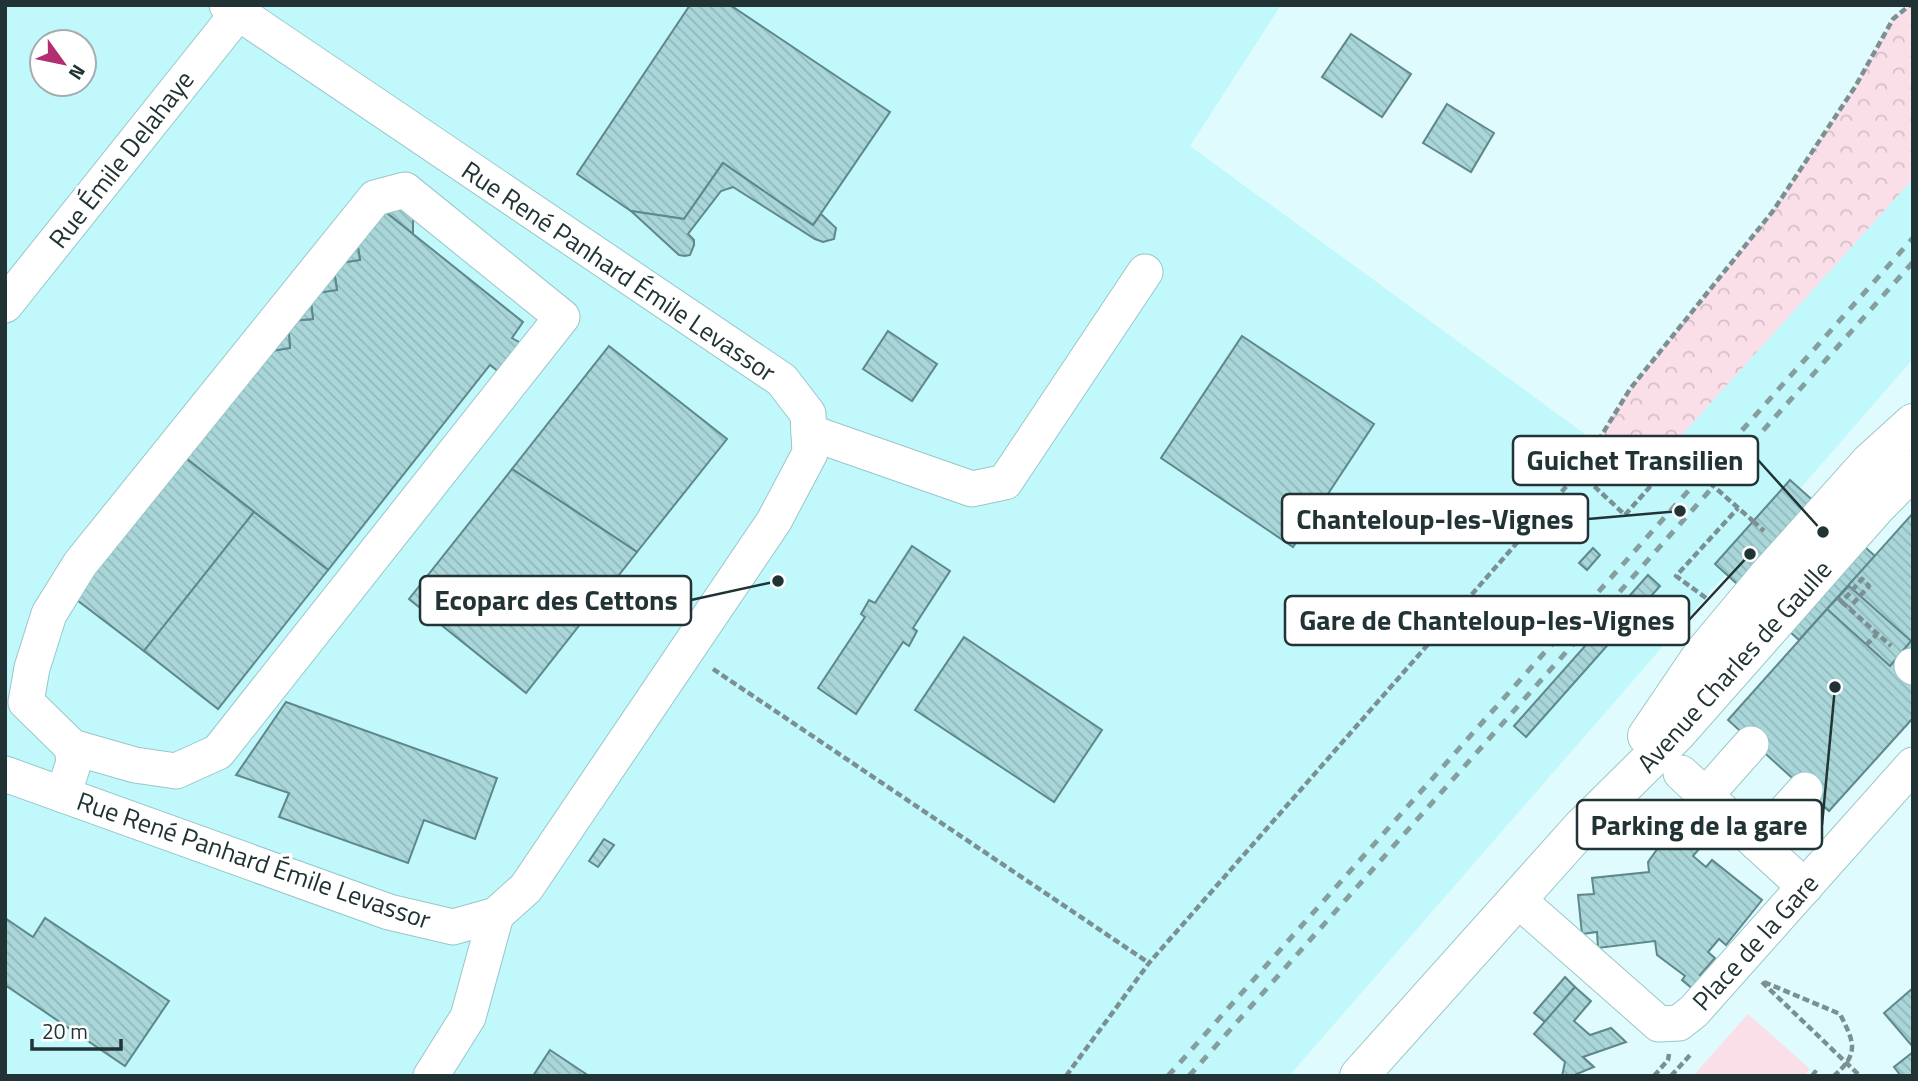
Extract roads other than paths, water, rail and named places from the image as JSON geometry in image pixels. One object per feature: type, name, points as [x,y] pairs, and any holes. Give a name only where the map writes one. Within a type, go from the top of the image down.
[{"type":"main road","name":"Avenue Charles de Gaulle","points":[[1581,828],[1713,641],[1870,462],[1913,423]]},
{"type":"main road","name":"Avenue Charles de Gaulle","points":[[1359,1076],[1581,828],[1677,733],[1878,505],[1913,470]]},
{"type":"street","name":"Rue Émile Delahaye","points":[[5,305],[232,9]]},
{"type":"street","name":"Rue René Panhard Émile Levassor","points":[[5,774],[389,912],[453,927],[496,915],[526,888],[774,521],[810,453],[808,414],[782,380],[232,9]]},
{"type":"street","points":[[63,795],[74,762],[72,747],[26,702],[32,668],[49,614],[80,564],[375,198],[405,190],[562,317],[218,752],[176,771],[135,765],[72,747]]},
{"type":"street","points":[[809,432],[972,489],[1005,482],[1145,272]]},
{"type":"street","points":[[1751,744],[1693,784],[1805,887]]},
{"type":"street","name":"Place de la Gare","points":[[1517,899],[1659,1024],[1679,1023],[1694,1011],[1913,765]]},
{"type":"street","points":[[1757,843],[1805,790]]},
{"type":"street","points":[[431,1076],[468,1017],[496,915]]},
{"type":"railway","points":[[1168,1076],[1913,238]]},
{"type":"railway","points":[[1189,1076],[1913,262]]},
{"type":"place","name":"Chanteloup-les-Vignes","points":[[1680,511]]},
{"type":"place","name":"Guichet Transilien","points":[[1823,532]]},
{"type":"place","name":"Gare de Chanteloup-les-Vignes","points":[[1750,554]]},
{"type":"place","name":"Ecoparc des Cettons","points":[[778,581]]},
{"type":"place","name":"Parking de la gare","points":[[1835,687]]}]
